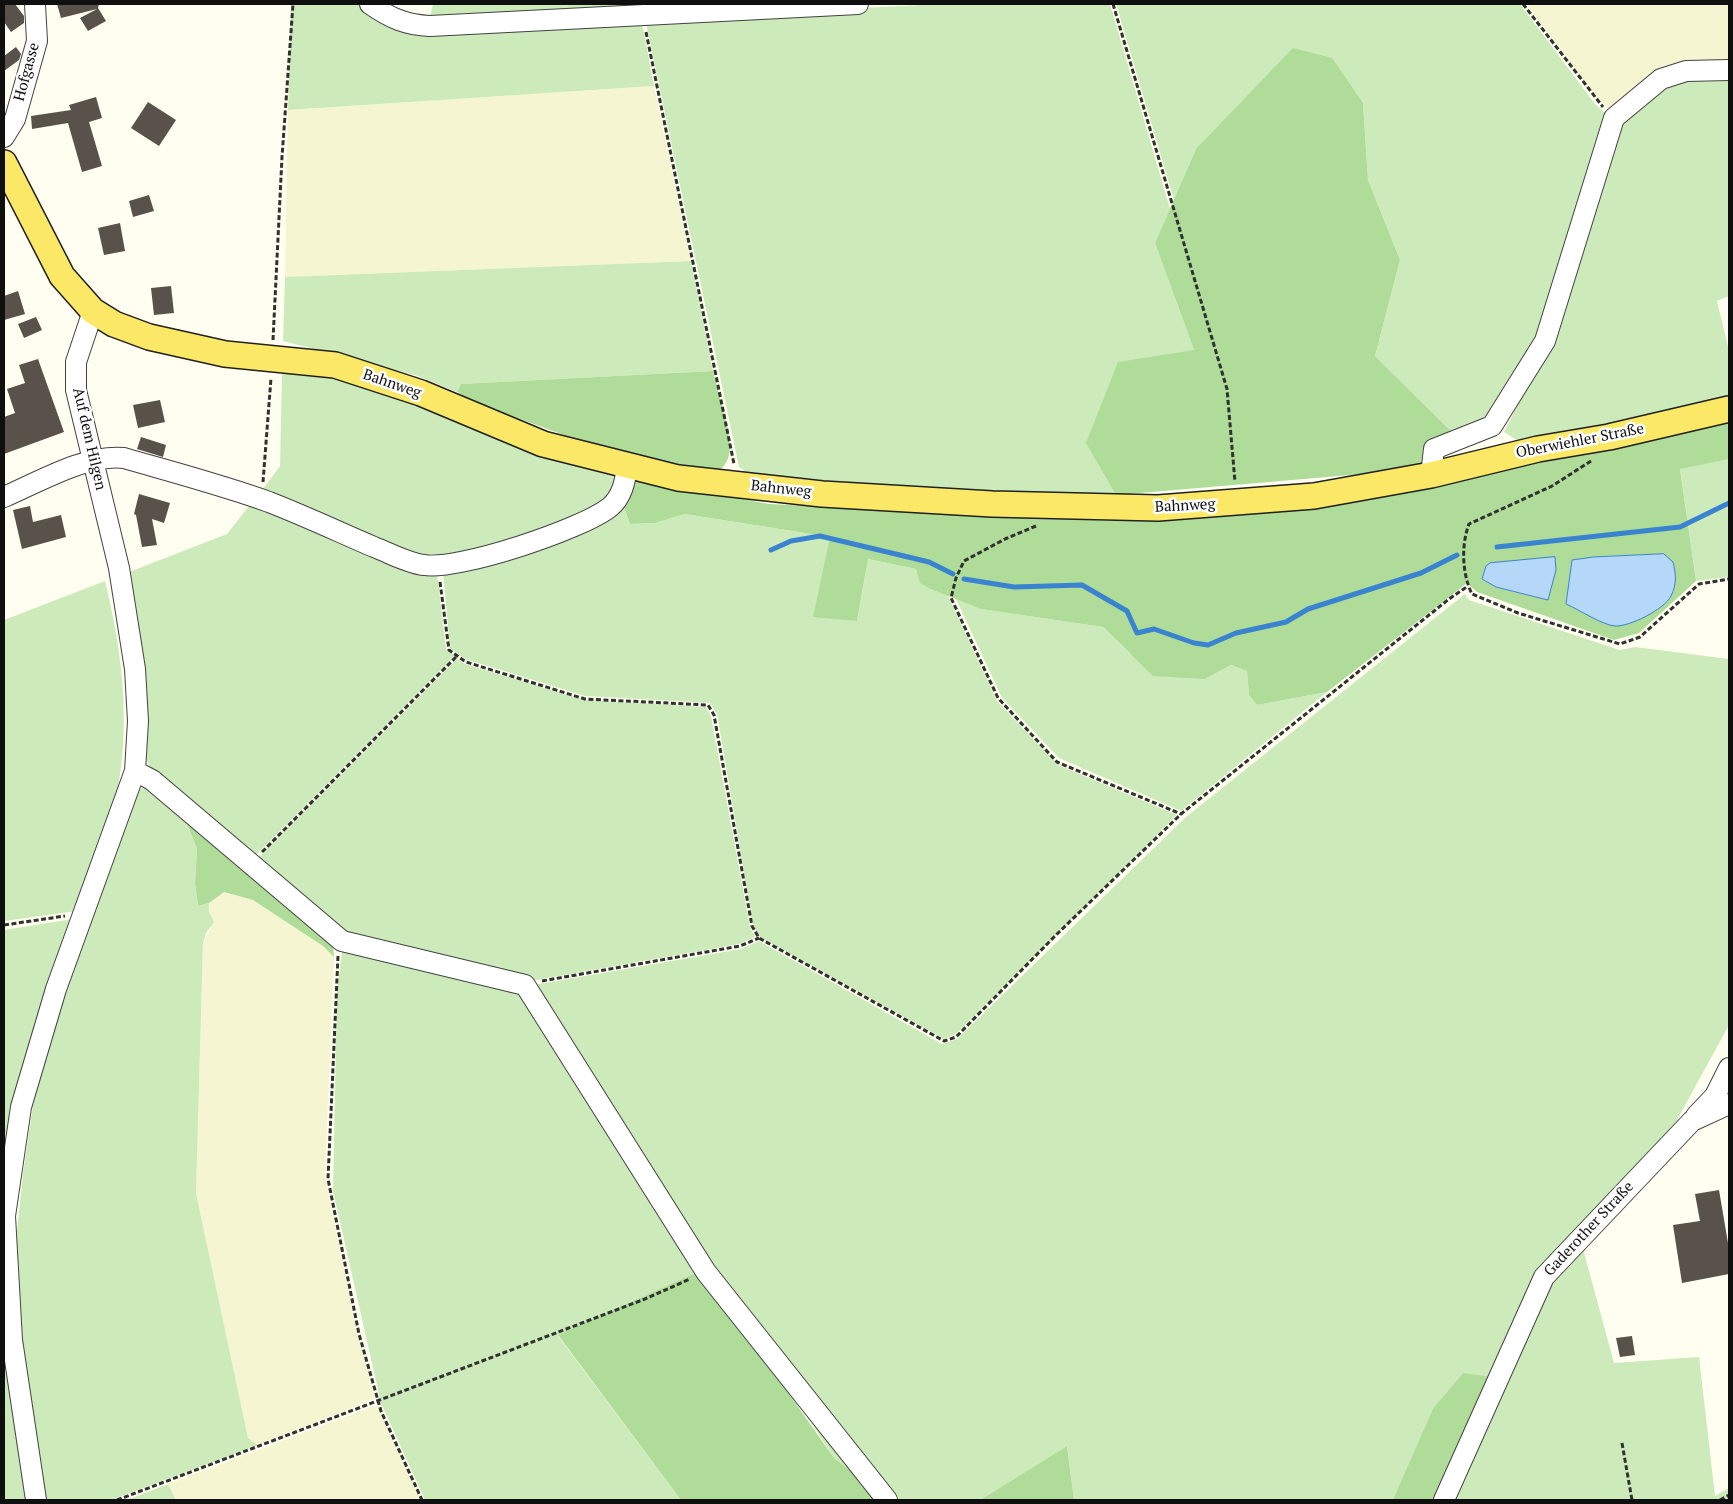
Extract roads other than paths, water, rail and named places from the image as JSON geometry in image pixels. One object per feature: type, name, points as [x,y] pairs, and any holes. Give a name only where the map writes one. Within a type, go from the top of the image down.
[{"type":"main road","name":"Bahnweg","points":[[4,162],[62,276],[93,311],[114,324],[149,337],[225,354],[343,367],[421,393],[543,444],[627,467],[678,478],[832,494],[1051,505],[1158,508],[1314,496],[1431,475]]},
{"type":"main road","name":"Oberwiehler Straße","points":[[1431,475],[1538,449],[1609,437],[1729,408]]},
{"type":"street","name":"Hofgasse","points":[[4,137],[15,119],[37,41],[34,4]]},
{"type":"street","points":[[370,4],[390,18],[405,23],[430,26],[858,4]]},
{"type":"street","points":[[1431,475],[1434,449],[1492,426],[1545,341],[1614,118],[1661,79],[1686,71],[1729,70]]},
{"type":"street","name":"Auf dem Hilgen","points":[[36,1500],[12,1340],[5,1216],[21,1107],[56,989],[135,771],[138,721],[135,669],[119,568],[76,390],[76,362],[93,311]]},
{"type":"street","points":[[4,497],[93,460],[111,457],[124,458],[261,500],[396,556],[422,565],[440,567],[458,564],[521,545],[576,526],[596,516],[611,506],[624,487],[627,467]]},
{"type":"street","points":[[135,771],[152,780],[342,941],[525,985],[706,1272],[887,1500]]},
{"type":"street","points":[[1692,1121],[1715,1096],[1729,1068]]},
{"type":"street","name":"Gaderother Straße","points":[[1444,1500],[1544,1277],[1692,1121],[1729,1104]]},
{"type":"water","points":[[1664,554],[1673,562],[1674,587],[1667,601],[1646,616],[1629,624],[1615,626],[1597,620],[1566,604],[1572,560],[1593,557]]},
{"type":"water","points":[[1555,557],[1556,570],[1548,600],[1496,587],[1482,579],[1486,566],[1490,563]]},
{"type":"waterway","points":[[1497,547],[1680,527],[1729,503]]},
{"type":"waterway","points":[[771,550],[791,541],[820,536],[929,562],[953,574]]},
{"type":"waterway","points":[[964,579],[1014,587],[1082,585],[1127,611],[1137,633],[1154,629],[1194,643],[1208,645],[1236,633],[1286,622],[1308,609],[1421,573],[1457,555]]}]
